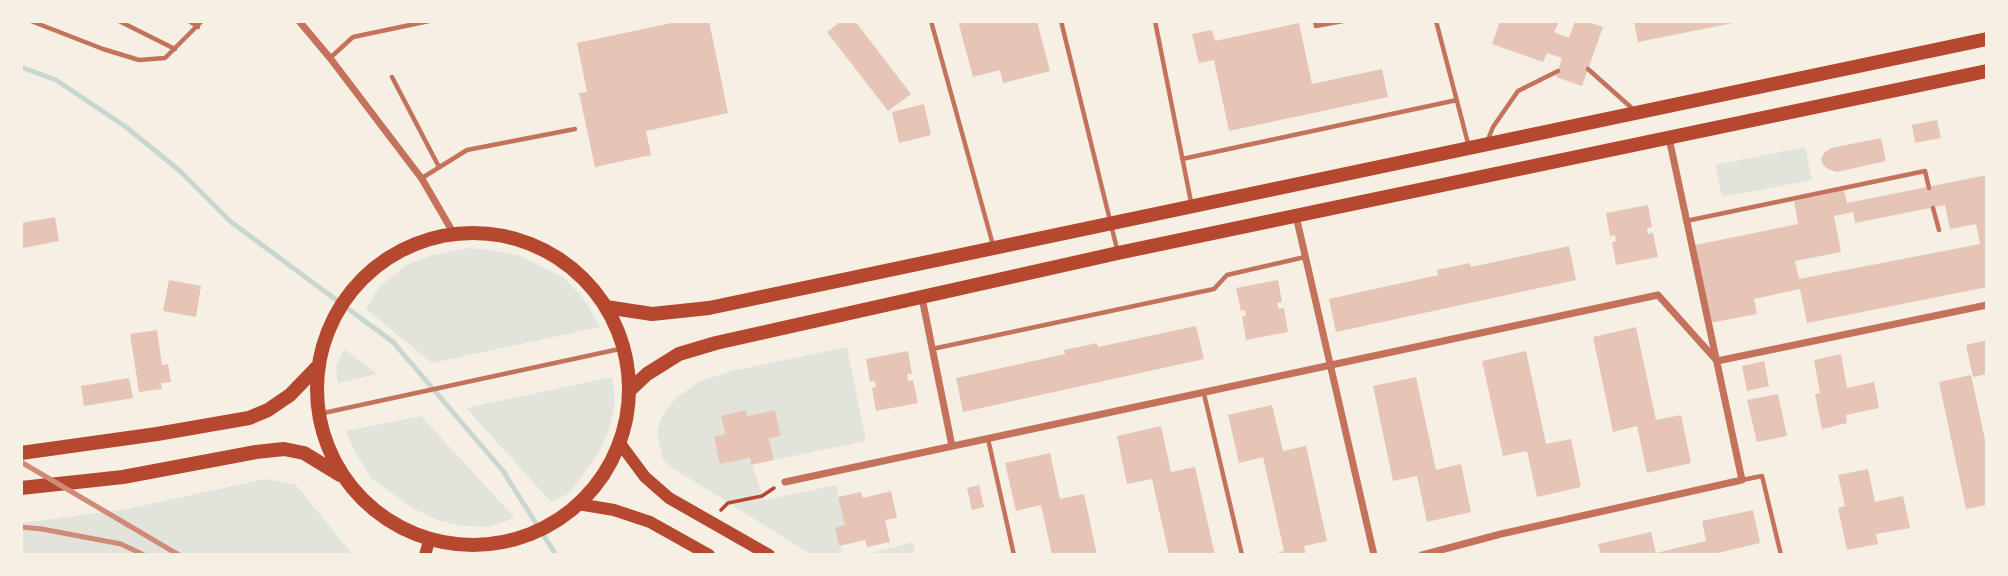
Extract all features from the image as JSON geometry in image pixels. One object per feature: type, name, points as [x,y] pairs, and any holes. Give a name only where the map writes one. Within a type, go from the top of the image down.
[{"type":"main road","points":[[606,306],[652,314],[693,311],[1987,39]]},
{"type":"main road","points":[[629,391],[663,363],[700,347],[1118,253],[1987,71]]},
{"type":"main road","points":[[484,233],[513,238],[541,248],[588,283],[606,306],[624,348],[629,391],[620,442],[609,465],[595,486],[573,508],[542,528],[513,539],[472,545],[430,538],[405,529],[382,516],[362,498],[345,478],[324,437],[317,390],[318,366],[332,321],[345,299],[362,279],[389,258],[420,242],[454,234],[484,233]]},
{"type":"main road","points":[[25,450],[249,418],[268,410],[290,395],[318,366]]},
{"type":"main road","points":[[620,442],[645,477],[669,498],[769,555]]},
{"type":"main road","points":[[21,488],[123,477],[284,449],[304,453],[345,478]]},
{"type":"main road","points":[[573,508],[614,510],[650,522],[709,555]]},
{"type":"main road","points":[[425,555],[430,538]]},
{"type":"street","points":[[299,21],[422,179],[454,234]]},
{"type":"street","points":[[1422,555],[1501,534],[1742,480],[1670,138]]},
{"type":"street","points":[[1296,216],[1374,555]]},
{"type":"street","points":[[785,482],[1658,295],[1717,362]]},
{"type":"street","points":[[922,298],[952,446]]},
{"type":"street","points":[[1717,362],[1987,305]]},
{"type":"lane","points":[[31,21],[139,60],[165,58],[202,21]]},
{"type":"lane","points":[[119,21],[175,49]]},
{"type":"lane","points":[[189,21],[198,27]]},
{"type":"lane","points":[[330,58],[353,37],[429,21]]},
{"type":"lane","points":[[931,21],[994,249]]},
{"type":"lane","points":[[1061,21],[1118,253]]},
{"type":"lane","points":[[1155,21],[1192,207]]},
{"type":"lane","points":[[1315,21],[1316,26],[1343,21]]},
{"type":"lane","points":[[1436,21],[1469,148]]},
{"type":"lane","points":[[1588,69],[1637,113]]},
{"type":"lane","points":[[1486,144],[1493,127],[1518,91],[1558,71]]},
{"type":"lane","points":[[392,77],[439,167]]},
{"type":"lane","points":[[1182,159],[1457,100]]},
{"type":"lane","points":[[422,179],[467,150],[575,129]]},
{"type":"lane","points":[[1686,222],[1925,171],[1929,188]]},
{"type":"lane","points":[[1933,208],[1938,230]]},
{"type":"lane","points":[[932,349],[1214,289],[1227,275],[1305,257]]},
{"type":"lane","points":[[319,414],[624,348]]},
{"type":"lane","points":[[1204,394],[1242,555]]},
{"type":"lane","points":[[988,438],[1014,555]]},
{"type":"lane","points":[[1742,480],[1762,476],[1781,555]]},
{"type":"path","points":[[710,521],[728,503],[762,496],[785,482]]},
{"type":"shaded area","points":[[1805,147],[1812,180],[1722,197],[1715,165]]},
{"type":"shaded area","points":[[468,248],[521,256],[564,278],[584,299],[600,327],[432,363],[366,309],[379,287],[406,265],[433,255]]},
{"type":"shaded area","points":[[847,347],[866,441],[774,460],[769,438],[781,435],[775,410],[747,416],[745,411],[721,416],[725,434],[714,437],[720,464],[750,458],[764,500],[836,485],[845,525],[835,528],[843,555],[812,555],[663,460],[657,432],[662,416],[675,399],[700,381],[732,371]]},
{"type":"shaded area","points":[[344,349],[377,374],[338,383],[336,367]]},
{"type":"shaded area","points":[[612,377],[615,403],[608,433],[599,452],[570,493],[551,502],[466,408]]},
{"type":"shaded area","points":[[421,416],[515,518],[489,527],[440,521],[414,509],[372,479],[356,454],[346,431]]},
{"type":"shaded area","points":[[265,479],[295,484],[353,555],[21,555],[21,523],[127,509]]},
{"type":"shaded area","points":[[913,542],[916,555],[864,555]]},
{"type":"building","points":[[681,21],[709,21],[728,113],[646,131],[651,155],[595,167],[579,93],[587,92],[577,43]]},
{"type":"building","points":[[841,21],[855,21],[911,94],[888,111],[827,32]]},
{"type":"building","points":[[958,21],[1037,21],[1050,71],[1003,83],[1000,70],[973,77]]},
{"type":"building","points":[[1500,21],[1559,21],[1554,32],[1569,38],[1575,21],[1586,21],[1603,27],[1582,86],[1556,77],[1562,58],[1547,53],[1543,62],[1492,44]]},
{"type":"building","points":[[1634,21],[1738,21],[1738,22],[1638,42]]},
{"type":"building","points":[[1299,23],[1312,84],[1382,69],[1388,97],[1229,131],[1214,60],[1199,63],[1192,34],[1212,30],[1215,41]]},
{"type":"building","points":[[924,104],[931,135],[899,143],[892,112]]},
{"type":"building","points":[[1937,120],[1941,138],[1915,143],[1912,125]]},
{"type":"building","points":[[1881,138],[1886,161],[1837,172],[1823,165],[1821,159],[1831,148]]},
{"type":"building","points":[[1987,175],[1987,287],[1807,323],[1800,289],[1754,299],[1757,314],[1710,323],[1695,245],[1798,224],[1794,201],[1844,190],[1847,203]],"holes":[[[1945,205],[1950,229],[1976,224],[1980,244],[1799,279],[1795,261],[1841,252],[1834,216],[1853,212],[1855,223]]]},
{"type":"building","points":[[1648,205],[1652,227],[1647,228],[1648,234],[1653,233],[1658,257],[1616,265],[1612,242],[1616,241],[1615,235],[1610,236],[1606,213]]},
{"type":"building","points":[[55,217],[59,241],[23,248],[21,223]]},
{"type":"building","points":[[1569,246],[1576,280],[1336,332],[1329,299],[1438,275],[1437,270],[1470,263],[1471,267]]},
{"type":"building","points":[[169,280],[201,286],[196,317],[163,311]]},
{"type":"building","points":[[1278,280],[1282,302],[1277,303],[1279,309],[1284,308],[1288,332],[1246,340],[1242,316],[1246,316],[1245,310],[1241,311],[1236,288]]},
{"type":"building","points":[[1196,326],[1204,359],[963,412],[956,378],[1065,354],[1064,350],[1097,343],[1098,347]]},
{"type":"building","points":[[1636,327],[1656,420],[1681,415],[1691,463],[1647,473],[1637,426],[1613,432],[1593,337]]},
{"type":"building","points":[[157,330],[162,365],[168,364],[171,382],[161,383],[162,389],[139,392],[130,334]]},
{"type":"building","points":[[1987,340],[1987,374],[1973,377],[1966,345]]},
{"type":"building","points":[[908,351],[912,374],[907,374],[908,381],[913,380],[918,403],[876,411],[872,388],[876,387],[875,381],[870,382],[866,359]]},
{"type":"building","points":[[1526,351],[1546,444],[1571,439],[1581,487],[1537,497],[1527,451],[1503,456],[1482,361]]},
{"type":"building","points":[[1841,354],[1847,388],[1874,382],[1879,408],[1846,415],[1847,423],[1822,429],[1815,394],[1820,393],[1814,360]]},
{"type":"building","points":[[1764,361],[1769,386],[1747,391],[1742,366]]},
{"type":"building","points":[[1971,375],[1987,449],[1987,505],[1966,509],[1939,382]]},
{"type":"building","points":[[1416,377],[1436,470],[1461,464],[1471,512],[1427,522],[1417,476],[1393,481],[1373,386]]},
{"type":"building","points":[[129,378],[133,398],[84,406],[81,386]]},
{"type":"building","points":[[1778,394],[1787,436],[1757,442],[1747,400]]},
{"type":"building","points":[[1272,405],[1283,451],[1306,446],[1327,541],[1304,546],[1306,555],[1270,555],[1284,551],[1263,457],[1239,463],[1228,415]]},
{"type":"building","points":[[746,410],[747,416],[775,410],[781,436],[769,438],[774,460],[751,465],[750,458],[720,464],[714,437],[725,434],[721,416]]},
{"type":"building","points":[[1161,426],[1171,472],[1195,467],[1215,555],[1169,555],[1152,479],[1127,484],[1117,436]]},
{"type":"building","points":[[1050,453],[1060,499],[1084,494],[1097,555],[1052,555],[1041,505],[1016,511],[1005,463]]},
{"type":"building","points":[[1868,469],[1875,502],[1903,496],[1910,528],[1876,534],[1878,544],[1847,550],[1838,508],[1845,506],[1838,475]]},
{"type":"building","points":[[979,485],[984,507],[972,510],[967,488]]},
{"type":"building","points":[[891,491],[897,518],[885,520],[890,542],[867,547],[865,540],[839,546],[835,528],[845,525],[838,497],[861,492],[863,498]]},
{"type":"building","points":[[1753,510],[1760,543],[1709,555],[1601,555],[1598,544],[1651,532],[1656,553],[1706,541],[1702,521]]},
{"type":"waterway","points":[[21,67],[56,80],[126,127],[180,171],[231,222],[393,342],[503,471],[556,555]]},
{"type":"railway","points":[[21,462],[179,555]]},
{"type":"railway","points":[[21,527],[121,544],[144,555]]}]
